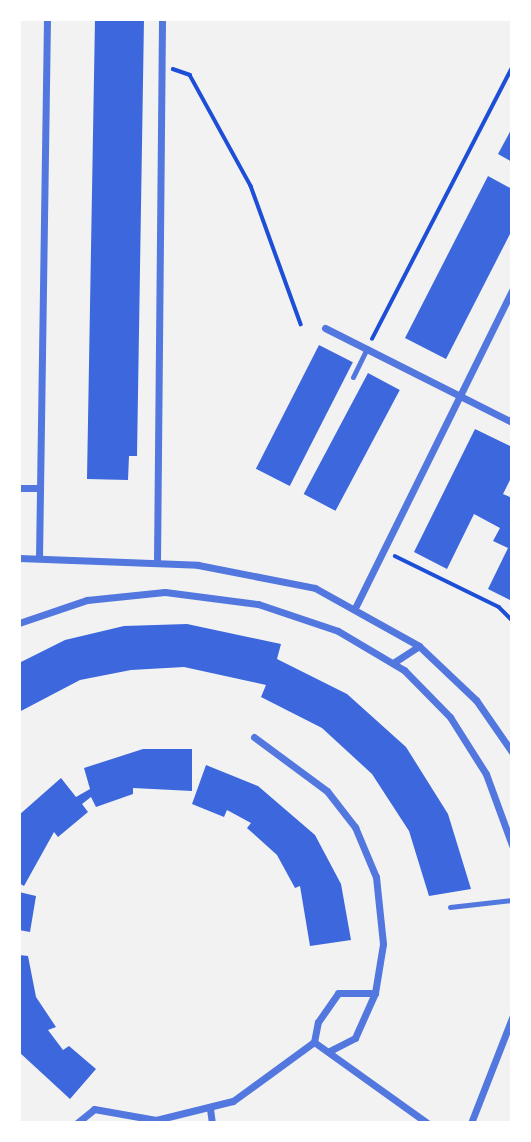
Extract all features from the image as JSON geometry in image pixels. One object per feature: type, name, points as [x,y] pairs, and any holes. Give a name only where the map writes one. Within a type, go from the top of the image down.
[{"type":"street","points":[[39,558],[47,19]]},
{"type":"street","points":[[157,562],[163,19]]},
{"type":"street","points":[[356,606],[459,393],[512,291]]},
{"type":"street","points":[[325,328],[368,347],[512,422]]},
{"type":"street","points":[[19,488],[40,488]]},
{"type":"street","points":[[19,558],[157,562],[282,578],[356,606],[419,646],[476,700],[512,752]]},
{"type":"street","points":[[19,623],[104,596],[186,593],[300,616],[393,663],[466,739],[500,805],[512,845]]},
{"type":"street","points":[[393,663],[419,646]]},
{"type":"street","points":[[254,737],[321,784],[360,836],[382,914],[375,993],[355,1038],[328,1052]]},
{"type":"street","points":[[77,1123],[94,1109],[145,1120],[210,1109],[246,1095],[314,1042],[318,1022],[338,993],[375,993]]},
{"type":"street","points":[[471,1123],[512,1019]]},
{"type":"street","points":[[314,1042],[427,1123]]},
{"type":"street","points":[[210,1109],[212,1123]]},
{"type":"lane","points":[[353,377],[368,347]]},
{"type":"lane","points":[[450,907],[512,900]]},
{"type":"path","points":[[368,347],[512,68]]},
{"type":"path","points":[[162,71],[190,75],[232,150],[301,324]]},
{"type":"path","points":[[383,551],[460,585],[512,620]]},
{"type":"building","points":[[95,19],[144,19],[137,456],[129,456],[128,480],[87,479]]},
{"type":"building","points":[[512,128],[512,162],[498,154]]},
{"type":"building","points":[[488,176],[512,189],[512,230],[446,359],[405,338]]},
{"type":"building","points":[[319,345],[353,362],[290,486],[256,469]]},
{"type":"building","points":[[368,373],[400,390],[335,511],[304,494]]},
{"type":"building","points":[[475,429],[512,447],[512,476],[503,494],[512,498],[512,601],[488,589],[508,548],[493,541],[500,528],[474,514],[447,569],[414,552]]},
{"type":"building","points":[[187,624],[281,644],[277,659],[347,694],[406,747],[448,814],[471,889],[429,896],[409,831],[372,774],[322,728],[261,697],[266,685],[184,667],[131,670],[80,680],[19,712],[19,663],[65,640],[124,626]]},
{"type":"building","points":[[143,749],[192,749],[192,791],[133,788],[133,794],[96,807],[91,797],[82,804],[88,812],[58,837],[54,832],[24,886],[19,883],[19,815],[61,778],[76,797],[90,789],[84,768]]},
{"type":"building","points":[[206,765],[258,786],[315,835],[341,884],[351,940],[310,946],[300,886],[295,888],[277,855],[247,828],[251,823],[227,810],[224,817],[192,804]]},
{"type":"building","points":[[19,892],[36,896],[30,932],[19,930]]},
{"type":"building","points":[[19,955],[28,956],[36,997],[56,1027],[48,1030],[63,1050],[69,1046],[96,1069],[70,1099],[19,1052]]}]
